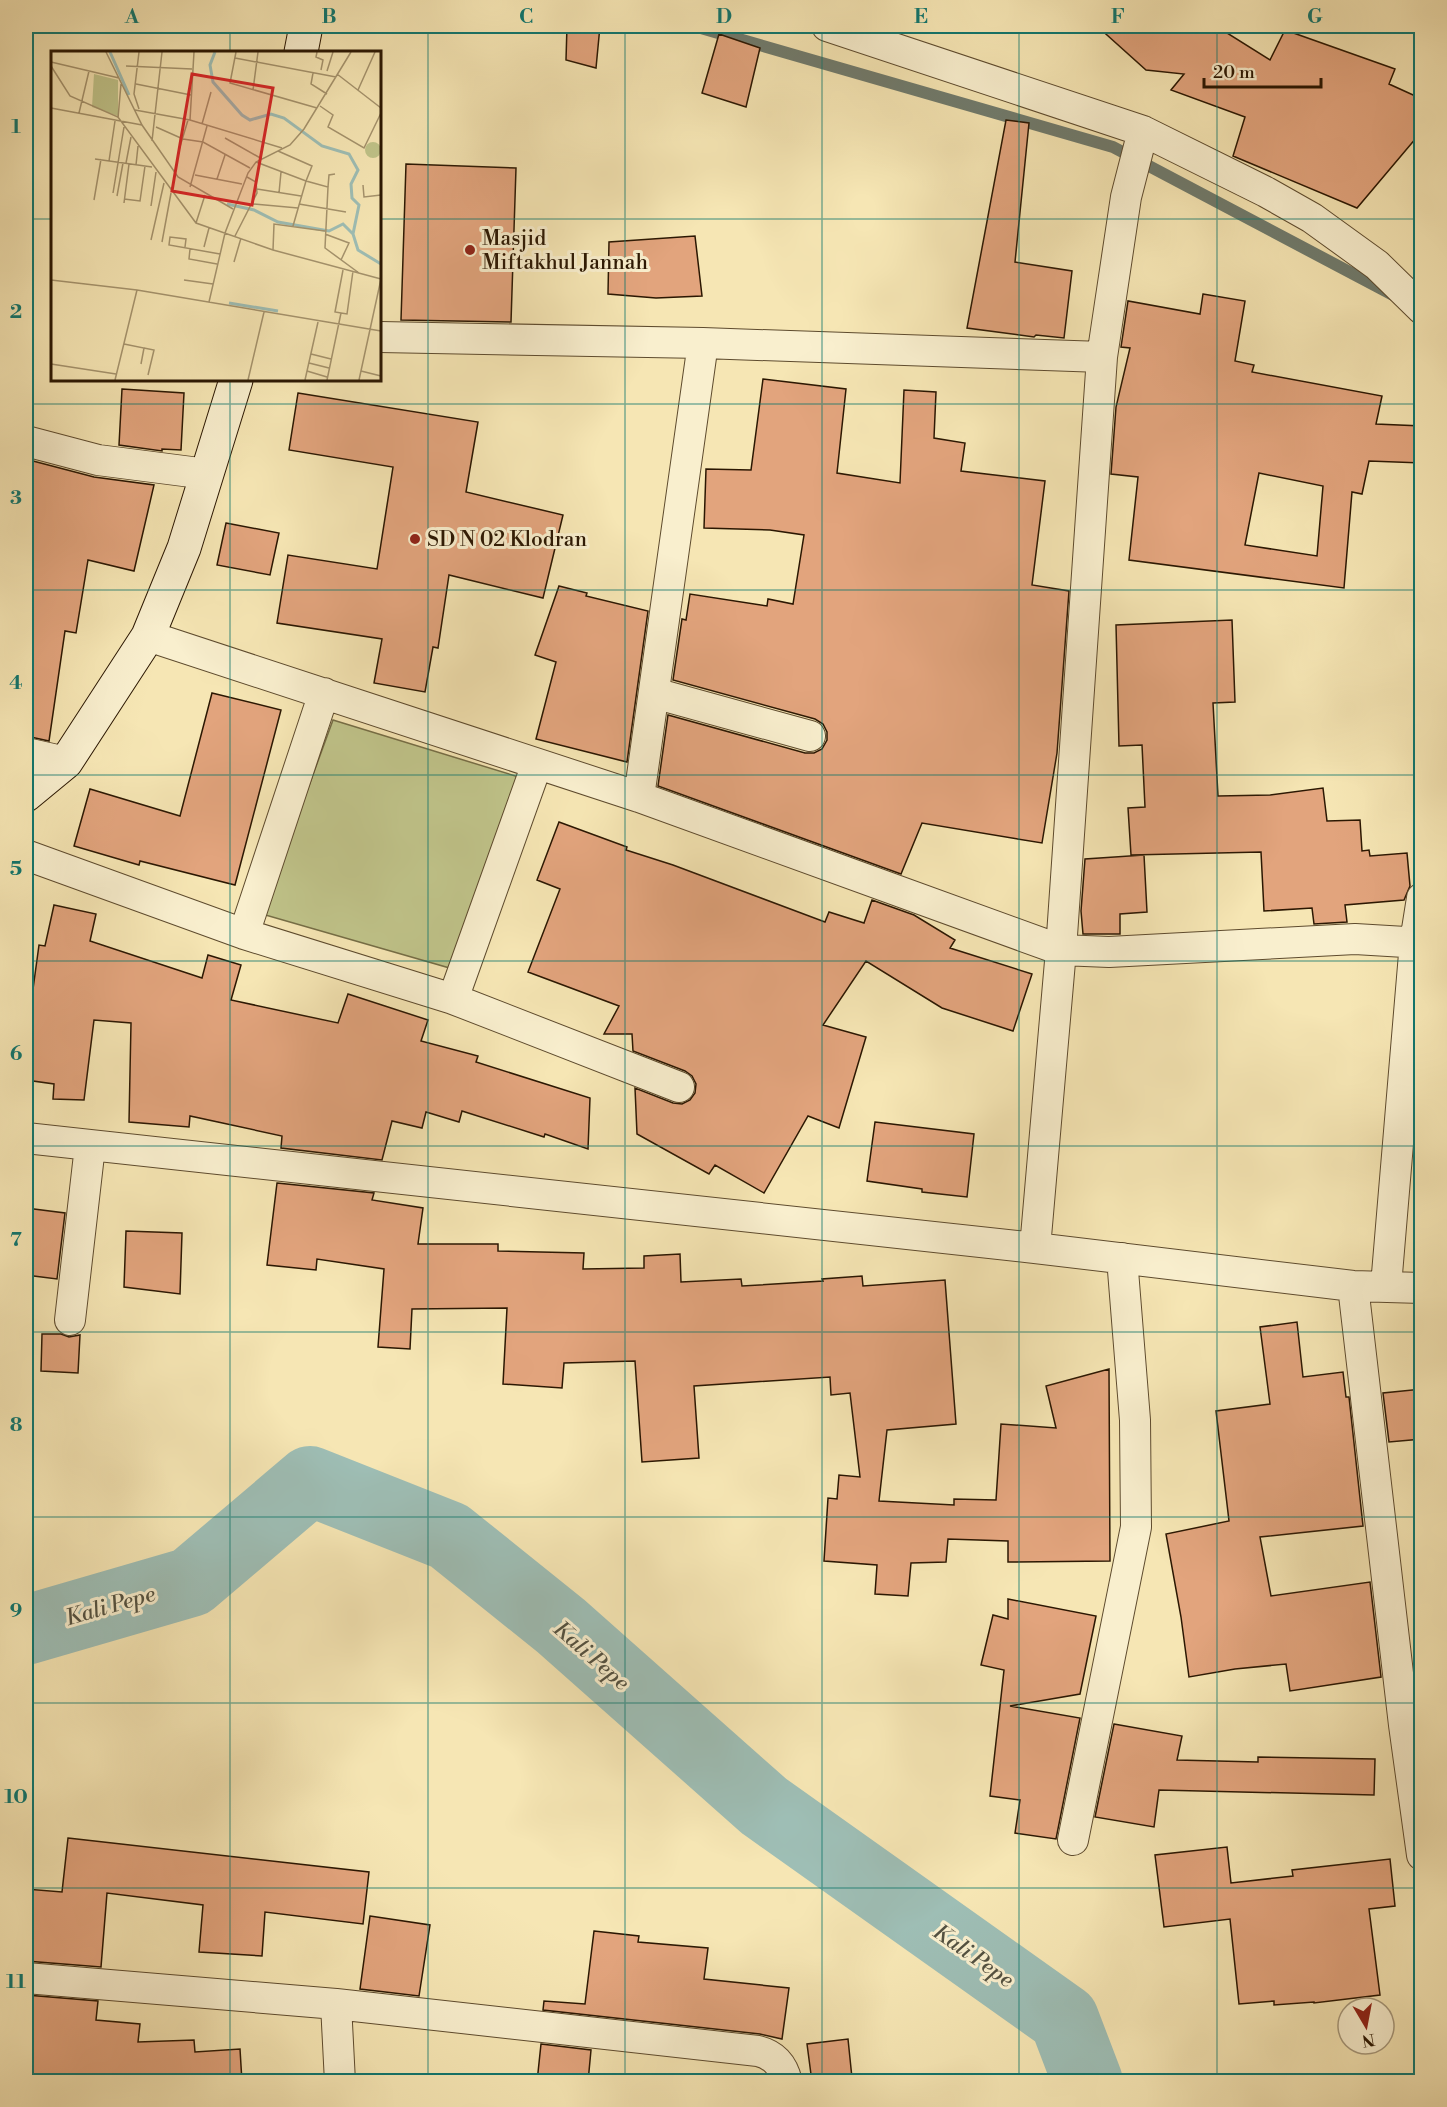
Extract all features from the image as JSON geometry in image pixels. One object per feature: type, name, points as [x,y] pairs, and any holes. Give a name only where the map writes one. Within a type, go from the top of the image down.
[{"type":"main road","points":[[301,51],[306,26]]},
{"type":"main road","points":[[26,795],[66,762],[148,636],[184,548],[236,381]]},
{"type":"street","points":[[827,26],[857,30],[1141,139],[1266,192],[1312,218],[1377,265],[1422,309]]},
{"type":"street","points":[[1035,1248],[1061,950],[1102,357],[1126,197],[1141,139]]},
{"type":"street","points":[[381,337],[703,343],[1102,357]]},
{"type":"street","points":[[639,797],[703,343]]},
{"type":"street","points":[[26,441],[98,460],[207,474]]},
{"type":"street","points":[[148,636],[639,797],[1061,950],[1109,952],[1355,939],[1418,942]]},
{"type":"street","points":[[244,934],[324,693]]},
{"type":"street","points":[[654,693],[810,736]]},
{"type":"street","points":[[26,753],[66,762]]},
{"type":"street","points":[[453,999],[537,764]]},
{"type":"street","points":[[26,855],[244,934],[453,999],[679,1087]]},
{"type":"street","points":[[1386,1286],[1422,898]]},
{"type":"street","points":[[26,1138],[1035,1248],[1353,1286],[1422,1288]]},
{"type":"street","points":[[70,1320],[90,1146]]},
{"type":"street","points":[[1073,1840],[1136,1527],[1135,1420],[1122,1258]]},
{"type":"street","points":[[1353,1286],[1413,1726],[1422,1856]]},
{"type":"street","points":[[26,1978],[336,2004],[758,2051],[775,2058],[788,2082]]},
{"type":"street","points":[[336,2004],[340,2082]]},
{"type":"green space","points":[[333,720],[522,778],[460,971],[262,914]]},
{"type":"building","points":[[567,26],[600,26],[596,68],[566,60]]},
{"type":"building","points":[[1097,26],[1216,26],[1270,60],[1285,30],[1395,69],[1389,84],[1422,99],[1422,131],[1357,208],[1233,156],[1245,117],[1171,90],[1184,74],[1146,70]]},
{"type":"building","points":[[719,34],[760,48],[746,107],[702,93]]},
{"type":"building","points":[[1006,120],[1029,123],[1015,262],[1072,271],[1064,338],[1036,335],[1034,337],[967,328]]},
{"type":"building","points":[[406,164],[516,168],[511,322],[401,320]]},
{"type":"building","points":[[695,236],[702,296],[656,298],[608,294],[609,242]]},
{"type":"building","points":[[1203,294],[1245,301],[1235,361],[1254,365],[1252,372],[1382,396],[1376,424],[1422,426],[1422,463],[1369,461],[1362,494],[1352,492],[1344,588],[1129,560],[1138,477],[1111,474],[1116,407],[1130,348],[1121,347],[1128,301],[1200,314]],"holes":[[[1259,473],[1323,486],[1317,556],[1245,545]]]},
{"type":"building","points":[[763,379],[846,389],[837,473],[900,483],[904,390],[936,392],[934,438],[965,443],[961,471],[1045,481],[1032,585],[1069,591],[1057,753],[1042,843],[922,823],[901,874],[658,786],[668,715],[805,753],[814,753],[822,749],[827,740],[827,732],[823,724],[815,719],[673,680],[682,619],[686,620],[690,594],[767,606],[768,599],[793,604],[804,535],[770,530],[704,528],[706,469],[751,470]]},
{"type":"building","points":[[122,389],[184,393],[181,450],[162,449],[162,451],[119,445]]},
{"type":"building","points":[[298,393],[478,422],[466,492],[563,515],[543,598],[449,575],[438,648],[433,647],[425,692],[374,683],[382,639],[277,623],[288,555],[377,569],[393,467],[289,450]]},
{"type":"building","points":[[33,461],[94,477],[154,485],[134,571],[88,560],[76,633],[65,631],[49,741],[26,736],[26,492]]},
{"type":"building","points":[[226,523],[279,533],[270,575],[217,565]]},
{"type":"building","points":[[559,586],[587,593],[586,596],[648,611],[627,762],[536,739],[556,662],[535,655]]},
{"type":"building","points":[[1232,620],[1235,702],[1213,703],[1218,796],[1270,795],[1323,788],[1327,821],[1360,820],[1362,851],[1369,850],[1370,856],[1407,853],[1410,886],[1404,900],[1345,905],[1347,922],[1314,924],[1312,908],[1264,911],[1261,852],[1131,855],[1128,808],[1145,807],[1142,745],[1119,746],[1116,625]]},
{"type":"building","points":[[212,693],[281,710],[235,885],[140,861],[139,865],[74,846],[90,789],[180,816]]},
{"type":"building","points":[[559,822],[627,847],[626,850],[673,865],[825,922],[829,912],[864,923],[872,900],[914,915],[955,940],[950,948],[1032,974],[1013,1031],[942,1008],[866,961],[823,1025],[866,1037],[839,1128],[808,1116],[764,1193],[715,1165],[709,1174],[637,1134],[635,1088],[673,1103],[682,1104],[690,1100],[695,1093],[696,1084],[692,1076],[685,1071],[633,1051],[632,1034],[604,1034],[619,1006],[528,972],[560,889],[537,880]]},
{"type":"building","points":[[1144,855],[1147,912],[1120,914],[1120,934],[1083,934],[1081,911],[1085,859]]},
{"type":"building","points":[[54,905],[96,914],[90,941],[202,978],[208,955],[241,965],[231,1000],[338,1023],[348,994],[428,1020],[421,1041],[478,1056],[476,1062],[590,1098],[588,1149],[545,1134],[544,1137],[462,1111],[459,1122],[426,1112],[422,1128],[392,1121],[382,1160],[281,1148],[282,1136],[190,1116],[189,1127],[129,1122],[131,1023],[94,1020],[84,1100],[53,1099],[54,1084],[26,1080],[26,1010],[30,1011],[39,945],[45,946]]},
{"type":"building","points":[[875,1122],[974,1134],[967,1197],[922,1192],[922,1189],[867,1181]]},
{"type":"building","points":[[277,1183],[374,1193],[372,1200],[423,1208],[418,1244],[498,1244],[498,1251],[584,1253],[583,1269],[644,1268],[644,1256],[680,1254],[681,1282],[741,1279],[742,1286],[862,1276],[863,1286],[945,1280],[956,1424],[887,1430],[879,1501],[954,1505],[954,1499],[996,1500],[1001,1424],[1056,1428],[1046,1386],[1109,1369],[1110,1561],[1008,1562],[1008,1541],[948,1539],[946,1562],[911,1563],[908,1596],[875,1594],[877,1565],[824,1561],[828,1498],[837,1499],[839,1475],[860,1477],[850,1393],[831,1395],[830,1377],[694,1386],[699,1458],[642,1462],[635,1361],[564,1363],[562,1388],[503,1384],[507,1308],[412,1309],[410,1349],[378,1347],[384,1269],[317,1259],[316,1270],[267,1265]]},
{"type":"building","points":[[26,1208],[65,1213],[57,1279],[26,1275]]},
{"type":"building","points":[[126,1231],[182,1233],[180,1294],[124,1287]]},
{"type":"building","points":[[1297,1322],[1303,1377],[1343,1372],[1346,1397],[1349,1397],[1363,1526],[1260,1537],[1271,1596],[1370,1582],[1381,1677],[1290,1691],[1286,1664],[1235,1669],[1189,1677],[1166,1534],[1229,1521],[1216,1411],[1270,1404],[1260,1327]]},
{"type":"building","points":[[42,1334],[61,1334],[69,1337],[80,1335],[78,1373],[41,1371]]},
{"type":"building","points":[[1422,1389],[1422,1439],[1389,1442],[1383,1393]]},
{"type":"building","points":[[1008,1599],[1096,1616],[1080,1694],[1010,1706],[1080,1718],[1056,1839],[1015,1833],[1020,1800],[990,1796],[1004,1670],[981,1665],[993,1615],[1008,1619]]},
{"type":"building","points":[[1114,1724],[1182,1736],[1177,1760],[1258,1762],[1258,1757],[1375,1759],[1374,1795],[1159,1790],[1154,1827],[1095,1817]]},
{"type":"building","points":[[68,1838],[369,1872],[363,1924],[265,1912],[262,1956],[199,1952],[203,1905],[107,1893],[101,1967],[26,1961],[26,1889],[62,1892]]},
{"type":"building","points":[[1227,1847],[1231,1883],[1293,1876],[1292,1870],[1390,1859],[1395,1906],[1369,1909],[1380,1995],[1336,1996],[1336,2000],[1314,2003],[1274,2005],[1274,2001],[1239,2004],[1230,1919],[1164,1927],[1155,1855]]},
{"type":"building","points":[[370,1916],[430,1925],[419,1996],[360,1989]]},
{"type":"building","points":[[594,1931],[639,1936],[638,1942],[708,1948],[704,1979],[789,1988],[782,2039],[760,2034],[543,2010],[544,2001],[585,2004]]},
{"type":"building","points":[[26,1995],[98,2001],[96,2020],[140,2024],[138,2042],[194,2040],[195,2052],[240,2049],[242,2082],[78,2082],[26,2079]]},
{"type":"building","points":[[848,2039],[852,2078],[812,2082],[807,2044]]},
{"type":"building","points":[[541,2044],[591,2050],[588,2082],[537,2082]]},
{"type":"waterway","points":[[694,26],[1113,147],[1393,295]]},
{"type":"waterway","name":"Kali Pepe","points":[[26,1630],[191,1582],[310,1481],[449,1536],[561,1626],[764,1806],[1064,2019],[1088,2082]]},
{"type":"place","name":"Masjid Miftakhul Jannah","points":[[470,250]]},
{"type":"place","name":"SD N 02 Klodran","points":[[415,539]]}]
